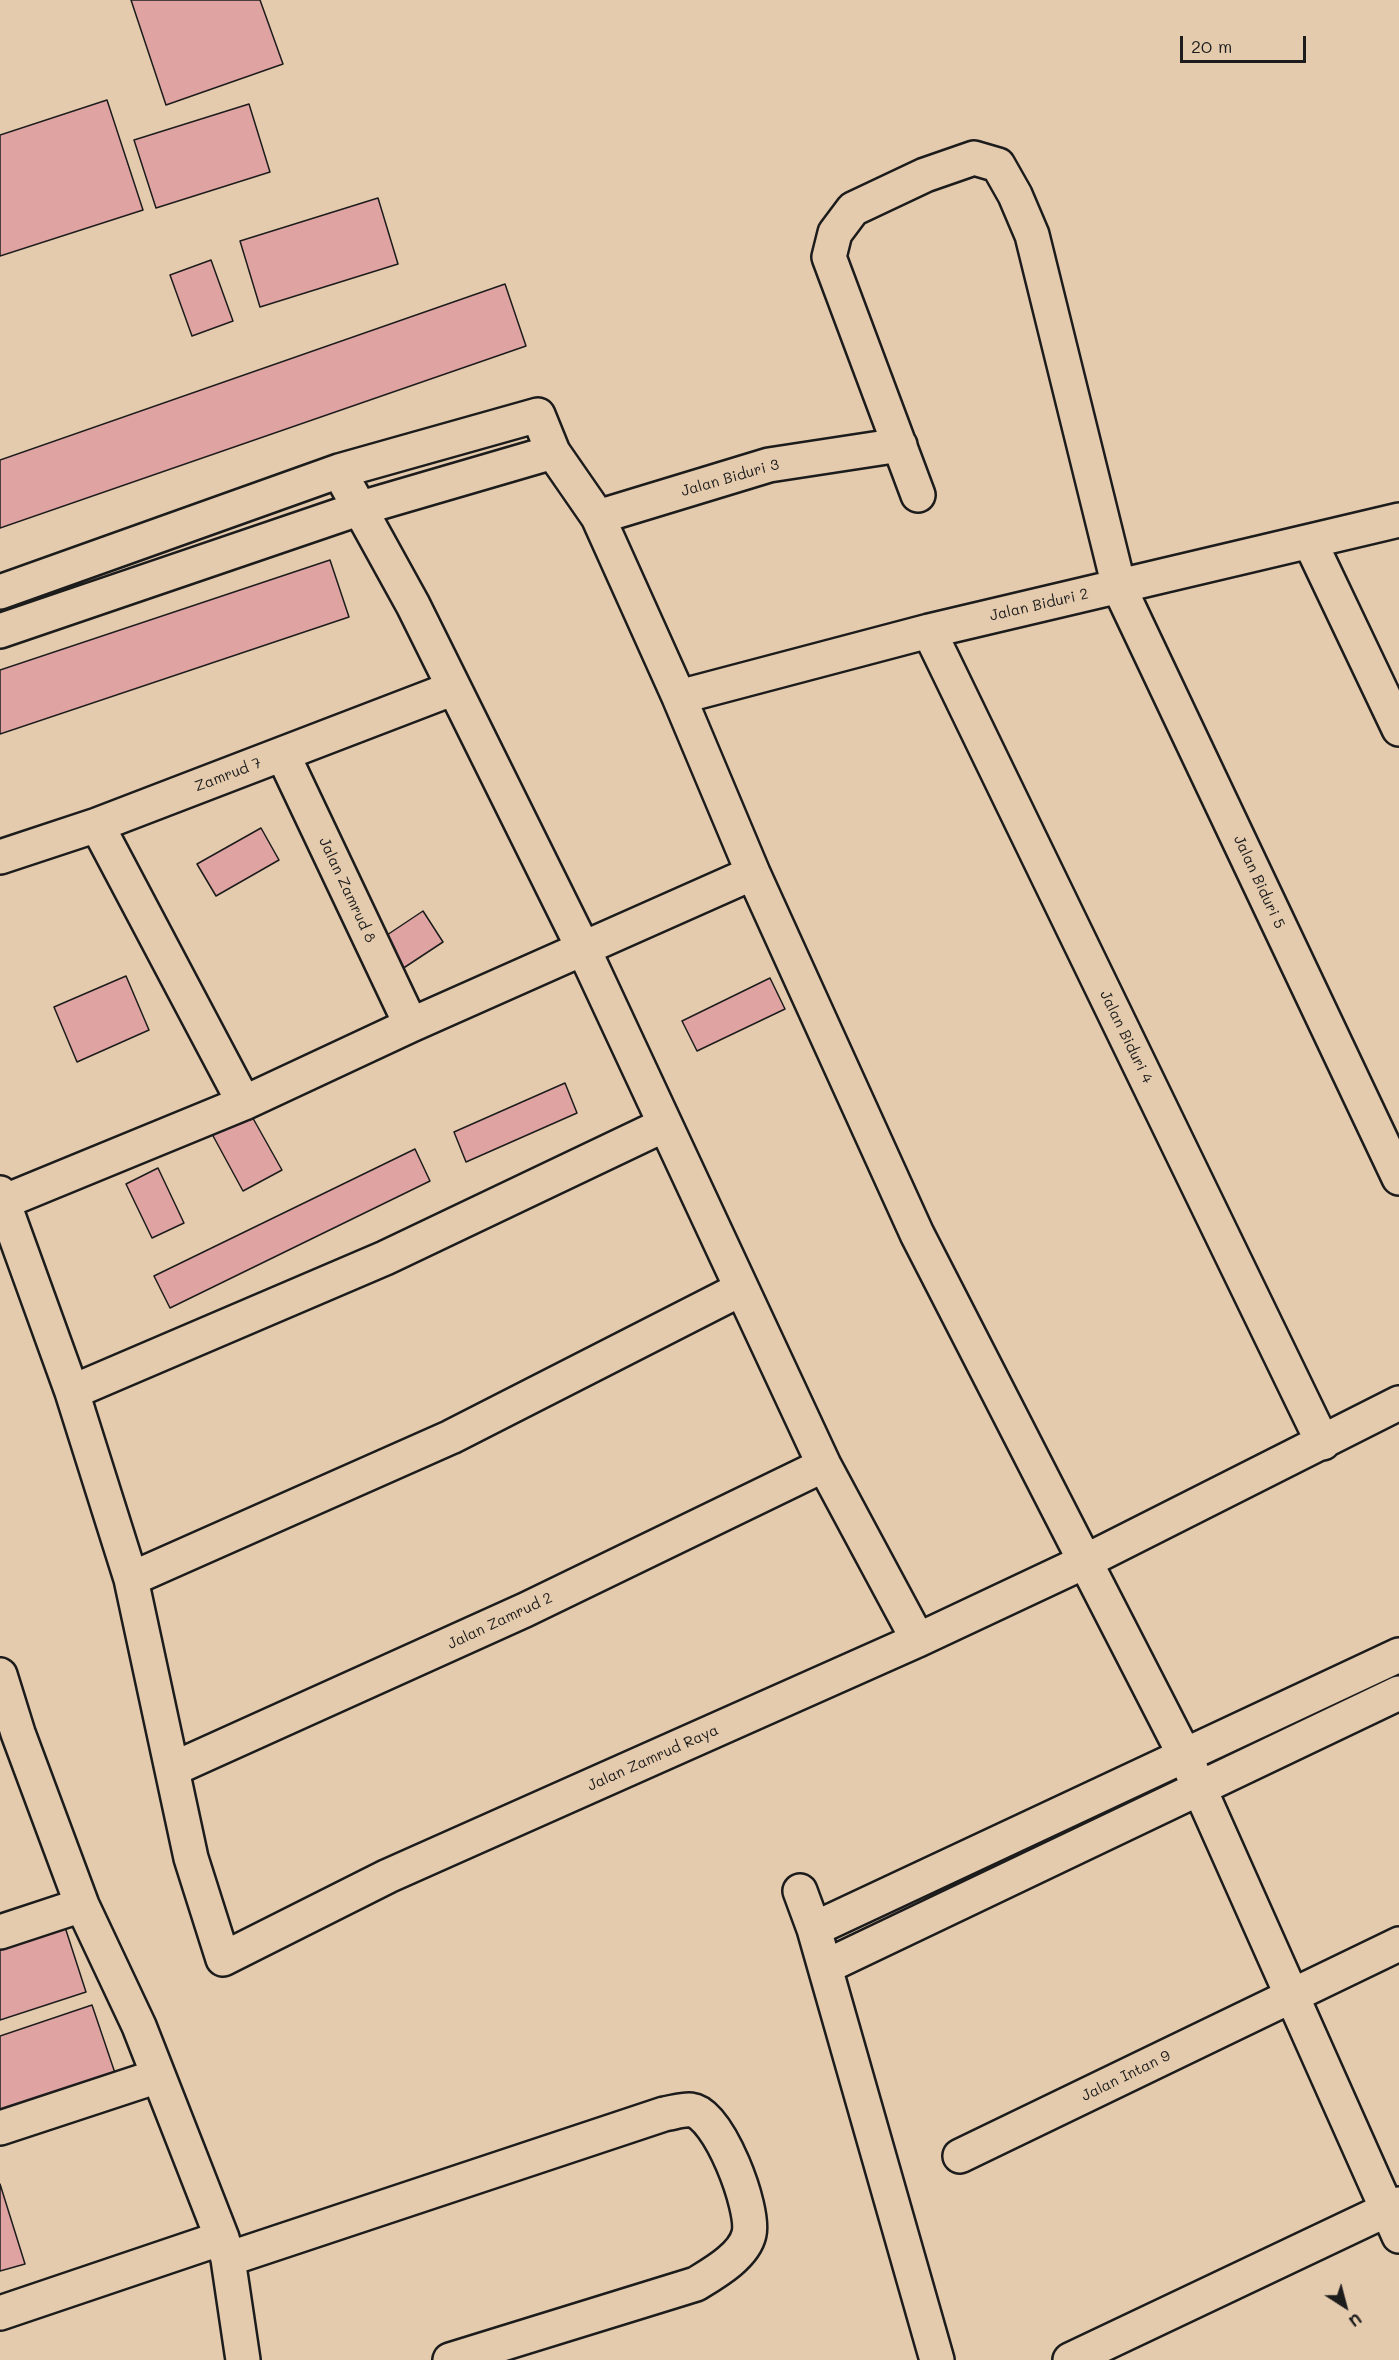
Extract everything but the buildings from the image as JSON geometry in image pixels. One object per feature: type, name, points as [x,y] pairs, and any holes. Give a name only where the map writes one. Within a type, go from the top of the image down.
[{"type":"street","name":"Jalan Biduri 5","points":[[918,495],[829,257],[835,233],[853,209],[925,175],[974,158],[998,165],[1015,195],[1032,235],[1119,587],[1399,1178]]},
{"type":"street","points":[[0,592],[339,471],[538,415],[553,452],[598,517],[680,697],[753,873],[917,1234],[1185,1756],[1292,1995],[1395,2216],[1070,2360]]},
{"type":"street","name":"Jalan Biduri 3","points":[[598,517],[769,465],[900,445]]},
{"type":"street","points":[[0,631],[361,508],[553,452]]},
{"type":"street","points":[[339,471],[413,604],[583,948],[824,1465],[918,1640]]},
{"type":"street","name":"Jalan Biduri 2","points":[[680,697],[929,631],[1399,520]]},
{"type":"street","points":[[1310,542],[1399,729]]},
{"type":"street","name":"Jalan Biduri 4","points":[[929,631],[1323,1443]]},
{"type":"street","name":"Zamrud 7","points":[[0,856],[97,825],[454,688]]},
{"type":"street","name":"Jalan Zamrud 8","points":[[283,755],[411,1025]]},
{"type":"street","points":[[97,825],[244,1103]]},
{"type":"street","points":[[173,1769],[131,1579],[72,1392],[2,1198],[244,1103],[411,1025],[753,873]]},
{"type":"street","points":[[72,1392],[385,1258],[664,1125]]},
{"type":"street","points":[[131,1579],[451,1437],[741,1289]]},
{"type":"street","name":"Jalan Zamrud Raya","points":[[173,1769],[191,1858],[222,1959],[388,1876],[918,1640],[1086,1561],[1399,1403]]},
{"type":"street","name":"Jalan Zamrud 2","points":[[173,1769],[525,1610],[824,1465]]},
{"type":"street","points":[[814,1929],[1399,1655]]},
{"type":"street","points":[[0,1675],[9,1736],[82,1905],[139,2026],[225,2249],[243,2360]]},
{"type":"street","points":[[825,1967],[1399,1693]]},
{"type":"street","points":[[1252,1725],[1264,1757]]},
{"type":"street","points":[[1139,1778],[1154,1810]]},
{"type":"street","points":[[800,1891],[814,1929],[938,2360]]},
{"type":"street","points":[[0,1932],[82,1905]]},
{"type":"street","name":"Jalan Intan 9","points":[[960,2156],[1399,1944]]},
{"type":"street","points":[[0,2128],[158,2076]]},
{"type":"street","points":[[0,2313],[225,2249],[664,2114],[692,2109],[704,2116],[717,2132],[746,2197],[749,2233],[739,2251],[723,2267],[696,2284],[450,2360]]}]
